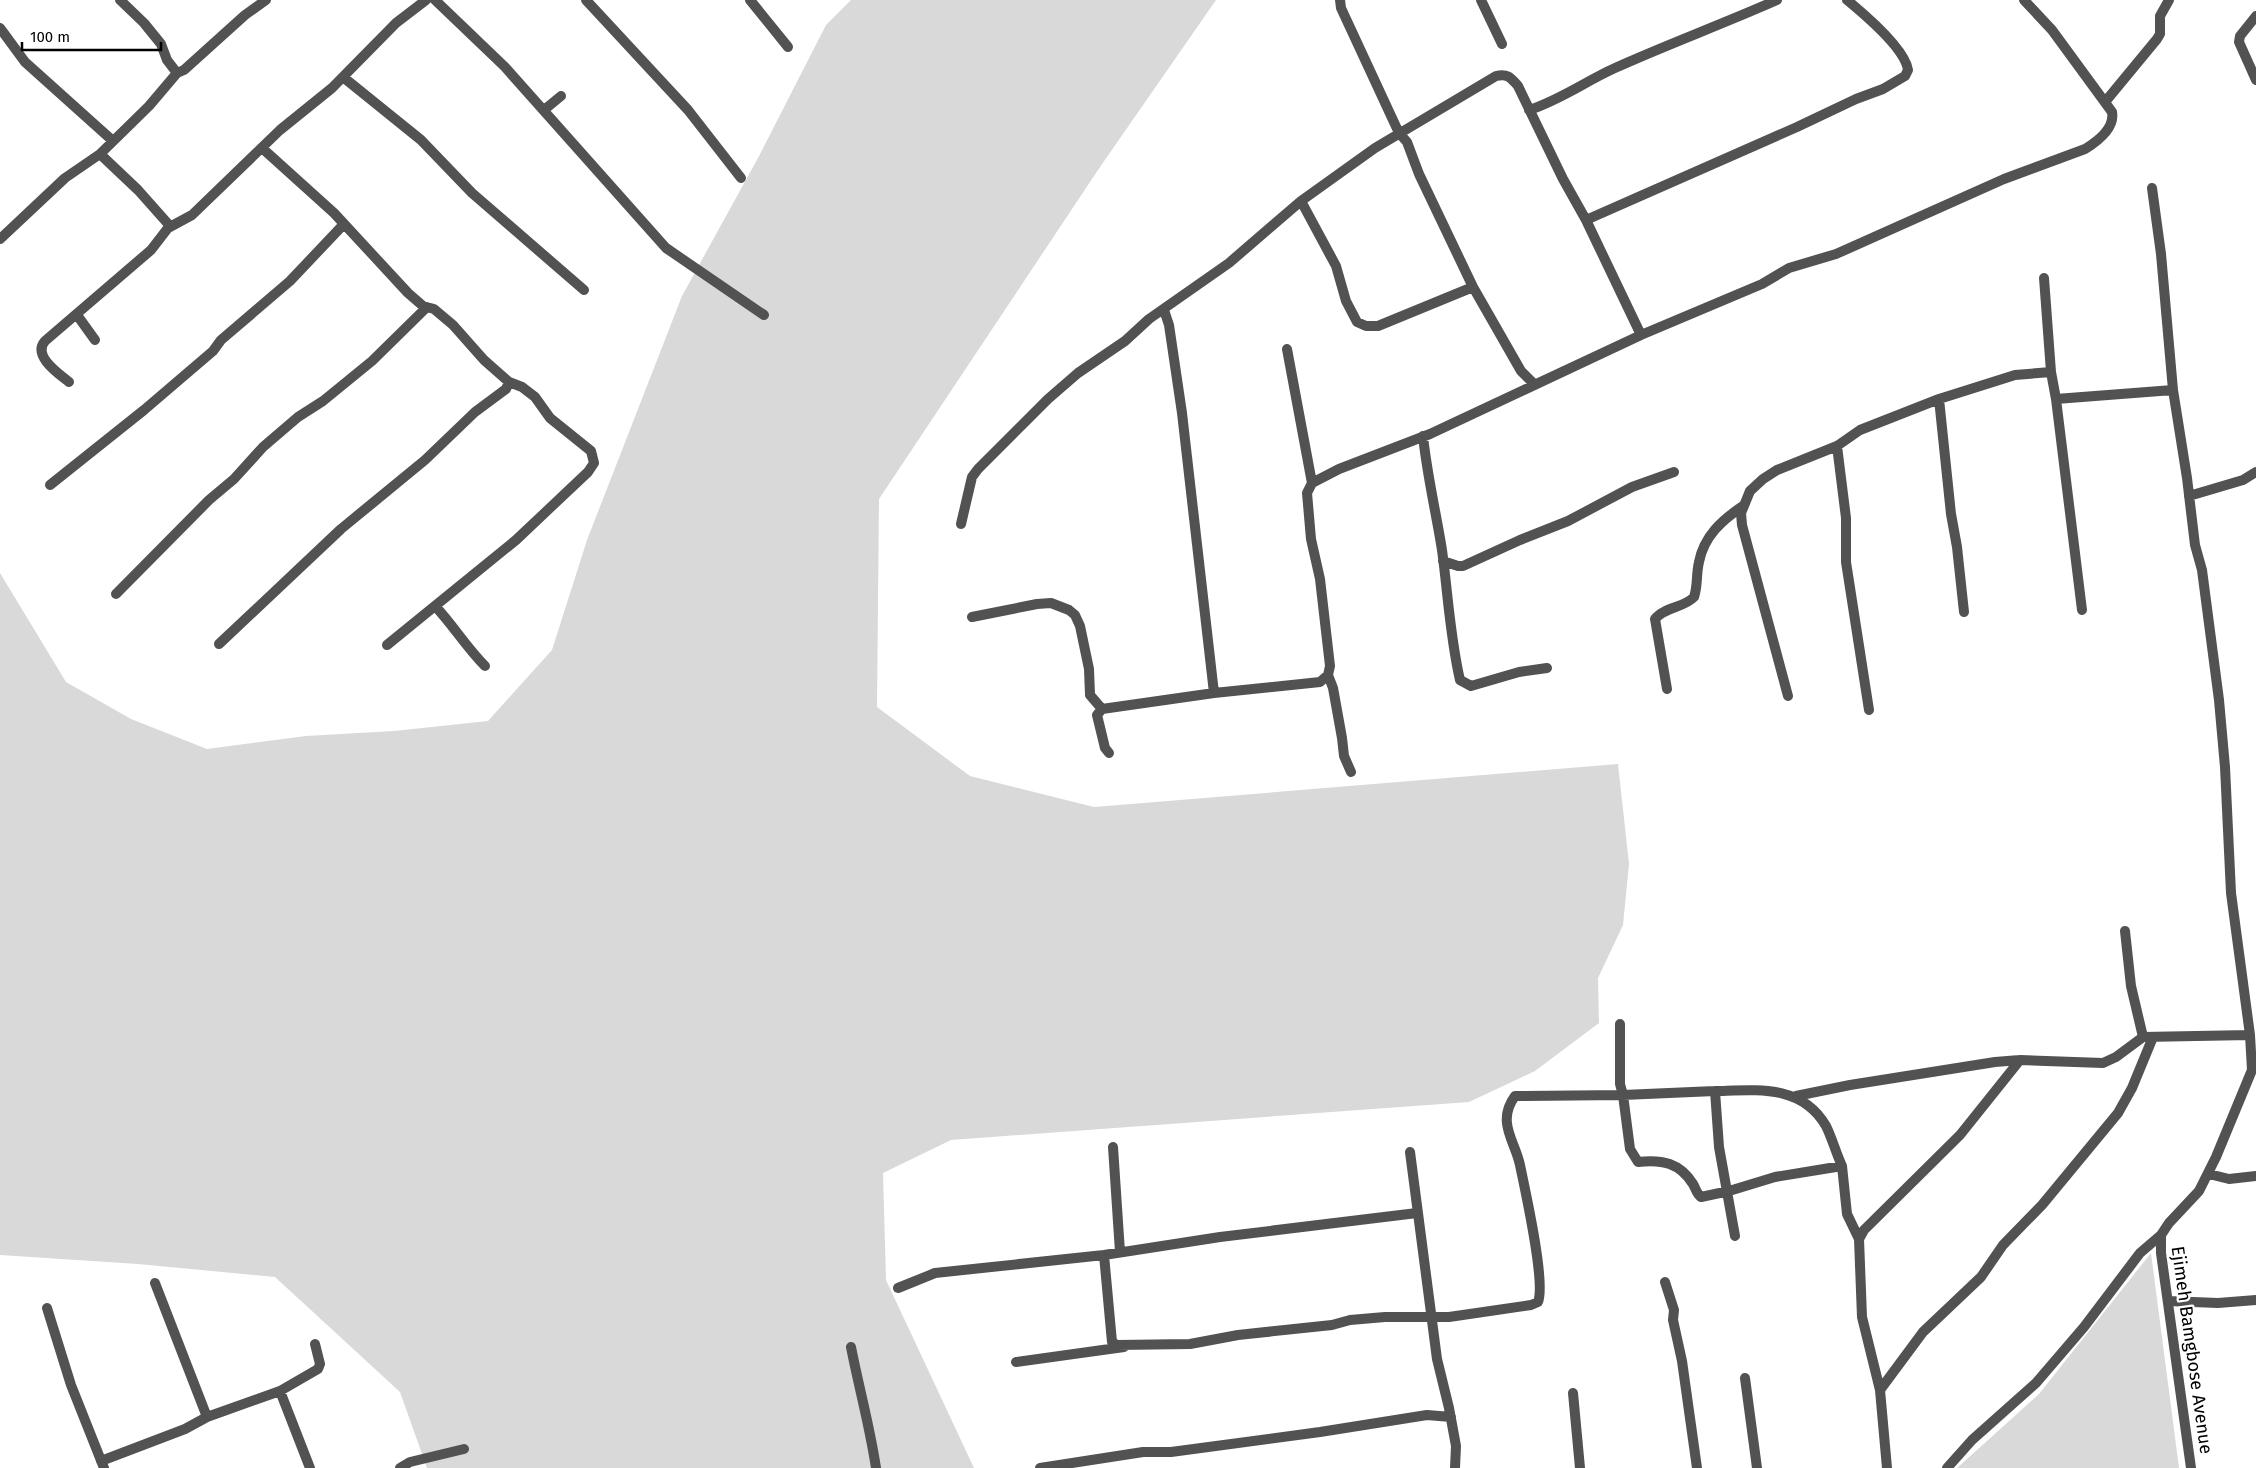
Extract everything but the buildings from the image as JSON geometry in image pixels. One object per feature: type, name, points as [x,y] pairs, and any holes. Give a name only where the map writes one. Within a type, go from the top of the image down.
[{"type":"street","points":[[120,0],[161,44],[167,60],[177,73]]},
{"type":"street","points":[[0,239],[65,178],[100,154],[113,142],[149,106],[177,73],[184,70],[245,15],[266,0]]},
{"type":"street","points":[[69,382],[50,366],[42,353],[45,341],[77,316],[151,250],[170,226],[192,215],[262,148],[343,77],[396,23],[426,0]]},
{"type":"street","points":[[435,0],[505,67],[666,248],[764,315]]},
{"type":"street","points":[[586,0],[688,110],[741,178]]},
{"type":"street","points":[[750,0],[788,47]]},
{"type":"street","points":[[1340,0],[1344,15],[1399,133],[1407,142],[1419,174],[1473,287],[1521,371],[1533,383]]},
{"type":"street","points":[[1481,0],[1502,44]]},
{"type":"street","points":[[1530,110],[1553,102],[1613,69],[1777,0]]},
{"type":"street","points":[[1586,220],[1856,99],[1883,89],[1905,76],[1908,70],[1902,55],[1870,19],[1847,0]]},
{"type":"street","points":[[1351,772],[1344,756],[1333,688],[1328,675],[1330,666],[1324,611],[1311,539],[1307,493],[1312,483],[1339,469],[1423,436],[1533,383],[1568,370],[1641,335],[1762,284],[1789,268],[1836,254],[2004,179],[2085,149],[2094,143],[2111,125],[2112,112],[2052,30],[2024,0]]},
{"type":"street","points":[[2106,102],[2157,39],[2160,34],[2160,16],[2168,0]]},
{"type":"street","points":[[2256,16],[2240,36],[2239,42],[2256,80]]},
{"type":"street","points":[[0,28],[26,62],[113,142]]},
{"type":"street","points":[[961,524],[972,477],[978,469],[1048,399],[1078,373],[1125,340],[1149,319],[1229,263],[1301,201],[1346,167],[1487,81],[1504,74],[1511,77],[1518,86],[1586,220],[1641,335]]},
{"type":"street","points":[[343,77],[421,140],[472,193],[584,290]]},
{"type":"street","points":[[544,110],[561,96]]},
{"type":"street","points":[[262,148],[344,224],[408,293],[427,307],[434,309],[453,326],[484,360],[509,382],[535,397],[550,418],[591,452],[594,463],[588,472],[516,540],[387,644]]},
{"type":"street","points":[[100,154],[138,190],[170,226]]},
{"type":"street","points":[[1947,1468],[1972,1440],[2036,1383],[2084,1328],[2140,1253],[2161,1236],[2169,1224],[2200,1191],[2209,1174],[2252,1070],[2254,1055],[2231,893],[2219,700],[2202,570],[2195,545],[2173,390],[2161,254],[2152,188]]},
{"type":"street","points":[[1301,201],[1336,266],[1346,301],[1357,322],[1366,326],[1378,326],[1473,287]]},
{"type":"street","points":[[50,485],[144,410],[213,351],[221,340],[290,281],[344,224]]},
{"type":"street","points":[[2044,278],[2051,372],[2082,610]]},
{"type":"street","points":[[116,594],[209,500],[234,479],[263,447],[298,417],[323,401],[372,360],[427,307]]},
{"type":"street","points":[[1164,310],[1169,325],[1182,413],[1214,693]]},
{"type":"street","points":[[77,316],[95,340]]},
{"type":"street","points":[[1286,349],[1312,483]]},
{"type":"street","points":[[1788,696],[1742,525],[1741,513],[1750,492],[1763,479],[1777,470],[1837,446],[1860,430],[1939,399],[2016,376],[2051,372]]},
{"type":"street","points":[[219,644],[341,529],[425,460],[475,412],[506,389],[509,382]]},
{"type":"street","points":[[2056,399],[2173,390]]},
{"type":"street","points":[[1939,399],[1950,514],[1957,547],[1964,612]]},
{"type":"street","points":[[1423,436],[1443,561],[1453,651],[1460,680],[1471,686],[1519,672],[1547,668]]},
{"type":"street","points":[[1837,446],[1846,518],[1846,562],[1868,710]]},
{"type":"street","points":[[1443,561],[1458,566],[1473,562],[1520,540],[1568,521],[1632,487],[1674,472]]},
{"type":"street","points":[[2189,496],[2243,480],[2256,472]]},
{"type":"street","points":[[1667,689],[1655,619],[1658,615],[1685,605],[1694,597],[1699,562],[1708,537],[1717,526],[1743,506]]},
{"type":"street","points":[[972,617],[1044,603],[1058,605],[1069,610],[1075,615],[1080,626],[1088,669],[1090,695],[1093,701],[1102,709]]},
{"type":"street","points":[[435,606],[460,634],[468,650],[485,666]]},
{"type":"street","points":[[1109,753],[1105,748],[1097,715],[1102,709],[1214,693],[1320,682],[1328,675]]},
{"type":"street","points":[[1880,1390],[1923,1332],[1981,1277],[2003,1245],[2042,1205],[2118,1113],[2132,1088],[2148,1037],[2131,986],[2125,931]]},
{"type":"street","points":[[1620,1024],[1620,1084],[1630,1149],[1638,1162],[1648,1160],[1674,1164],[1682,1170],[1701,1197],[1729,1191],[1775,1177],[1842,1166]]},
{"type":"street","points":[[1104,1255],[1112,1342],[1117,1345],[1190,1344],[1238,1335],[1332,1324],[1350,1320],[1431,1316],[1448,1317],[1531,1305],[1538,1302],[1541,1295],[1540,1276],[1520,1162],[1507,1133],[1509,1105],[1515,1096],[1622,1096],[1760,1090],[1796,1096],[1850,1085],[1995,1062],[2020,1060],[2103,1063],[2148,1037],[2250,1035]]},
{"type":"street","points":[[1859,1239],[1864,1230],[1960,1135],[2020,1060]]},
{"type":"street","points":[[1715,1091],[1719,1147],[1729,1191],[1735,1236]]},
{"type":"street","points":[[1796,1096],[1809,1105],[1826,1126],[1842,1166],[1848,1214],[1859,1239],[1862,1317],[1880,1390],[1887,1468]]},
{"type":"street","points":[[1113,1147],[1120,1252]]},
{"type":"street","points":[[1410,1152],[1437,1359],[1456,1446],[1455,1468]]},
{"type":"street","points":[[2209,1174],[2229,1179],[2256,1176]]},
{"type":"street","points":[[898,1288],[935,1273],[1104,1255],[1220,1237],[1417,1213]]},
{"type":"street","name":"Ejimeh Bamgbose Avenue","points":[[2161,1236],[2161,1253],[2191,1468]]},
{"type":"street","points":[[1665,1282],[1674,1310],[1673,1320],[1682,1362],[1697,1468]]},
{"type":"street","points":[[155,1283],[207,1418]]},
{"type":"street","points":[[2168,1301],[2218,1303],[2256,1300]]},
{"type":"street","points":[[47,1308],[72,1385],[102,1465],[207,1418],[280,1391],[318,1370],[320,1364],[315,1344]]},
{"type":"street","points":[[1016,1362],[1132,1346]]},
{"type":"street","points":[[851,1347],[870,1431],[876,1468]]},
{"type":"street","points":[[1745,1378],[1757,1468]]},
{"type":"street","points":[[280,1391],[310,1468]]},
{"type":"street","points":[[1573,1393],[1580,1468]]},
{"type":"street","points":[[1040,1468],[1143,1452],[1171,1452],[1320,1432],[1427,1415],[1451,1417]]},
{"type":"street","points":[[400,1468],[410,1462],[464,1449]]},
{"type":"shaded area","points":[[851,0],[1216,0],[1100,167],[879,499],[877,707],[970,776],[1094,807],[1618,764],[1629,864],[1623,925],[1598,978],[1599,1023],[1535,1071],[1469,1102],[951,1140],[883,1173],[886,1280],[974,1468],[427,1468],[400,1392],[275,1277],[138,1264],[0,1255],[0,573],[66,682],[131,719],[207,749],[306,736],[394,731],[488,721],[552,650],[587,540],[682,296],[758,158],[826,25]]},
{"type":"shaded area","points":[[2151,1253],[2179,1468],[1957,1468],[2039,1394]]}]
